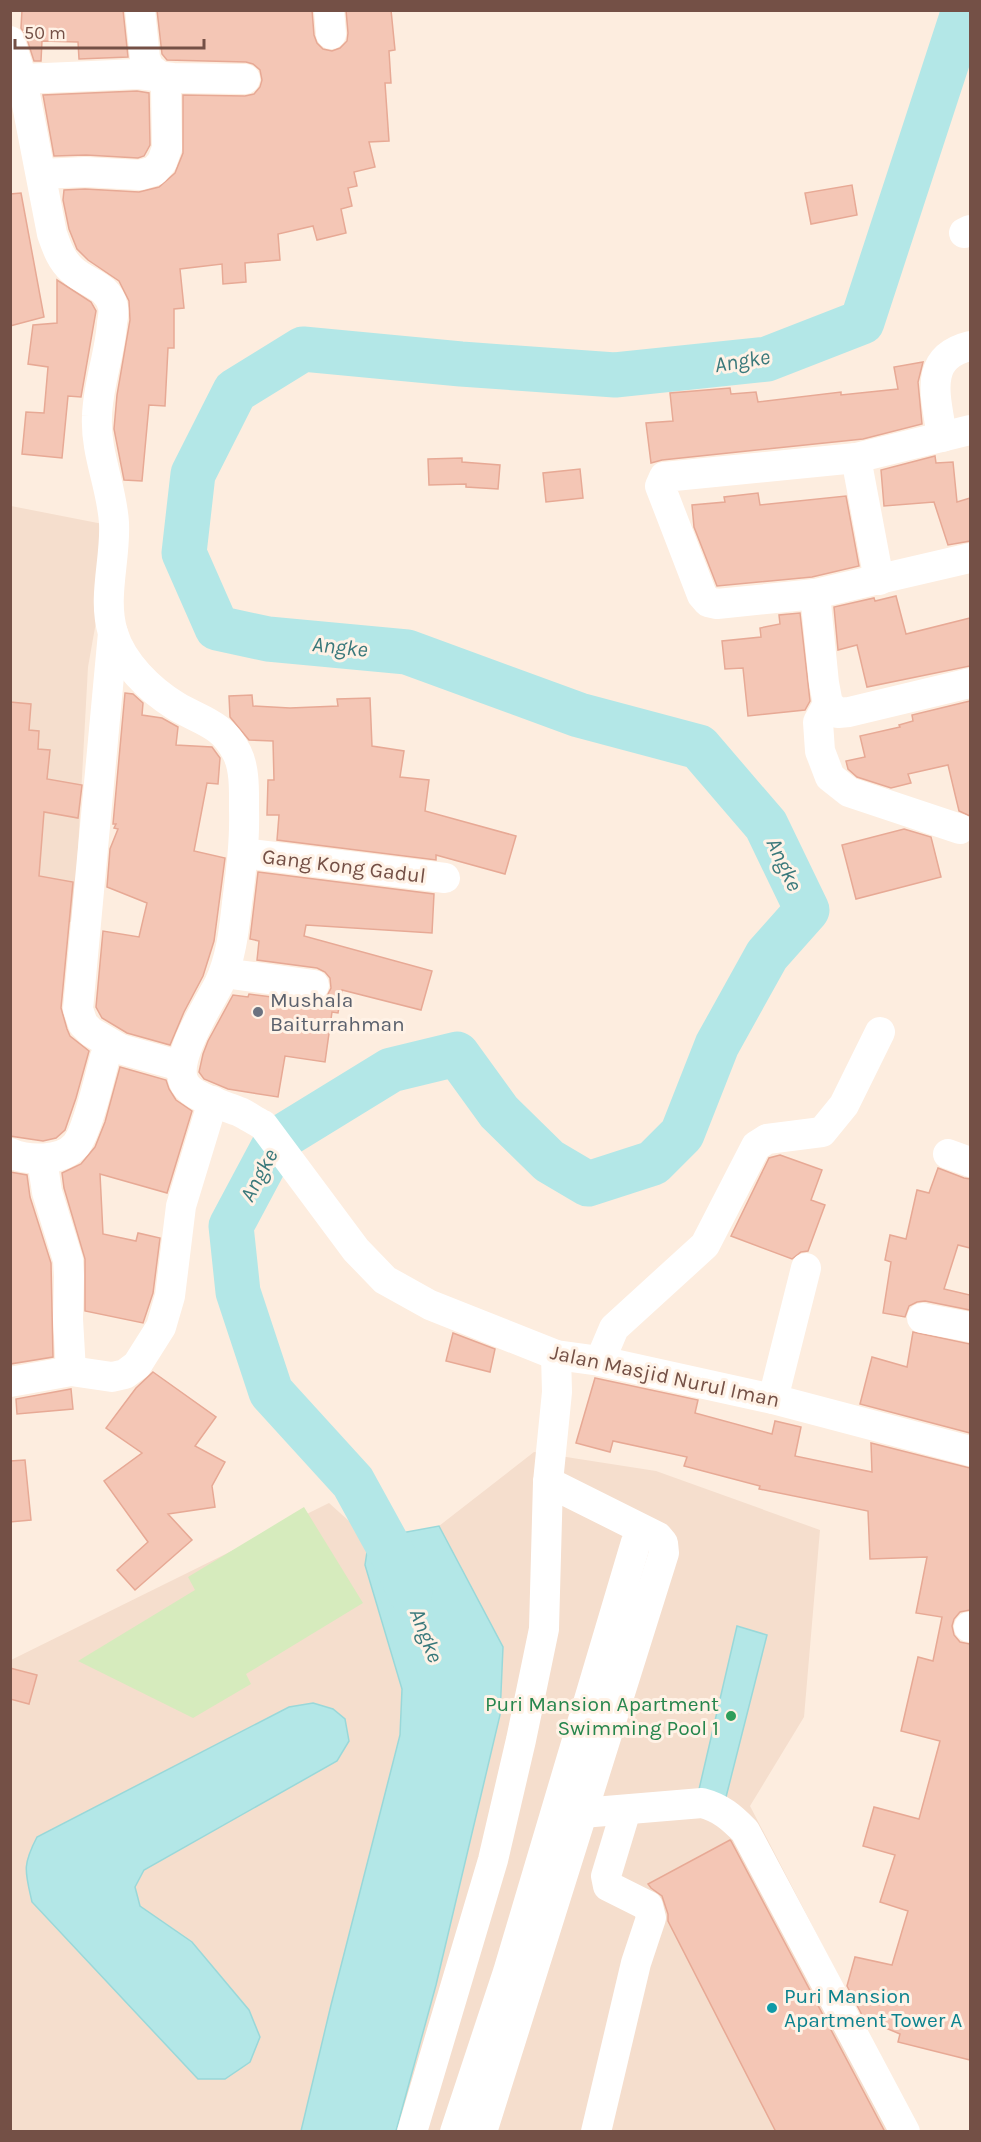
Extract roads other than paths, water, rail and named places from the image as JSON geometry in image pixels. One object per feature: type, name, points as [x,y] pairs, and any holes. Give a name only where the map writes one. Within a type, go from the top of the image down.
[{"type":"street","points":[[42,174],[85,172],[140,175],[154,171],[162,162],[167,148],[166,88],[160,77],[149,68],[145,58],[140,10]]},
{"type":"street","points":[[10,41],[22,79],[52,234],[60,256],[74,272],[105,291],[114,308],[97,415],[98,448],[108,485],[114,523],[109,606],[113,633],[78,1009],[82,1024],[91,1032],[120,1048],[181,1066]]},
{"type":"street","points":[[22,79],[138,74],[160,77],[245,79]]},
{"type":"street","points":[[970,346],[950,353],[940,363],[936,375],[935,391],[956,434],[856,458],[664,477],[660,486],[702,595],[708,602],[717,604],[815,594],[970,558]]},
{"type":"street","points":[[856,458],[879,580]]},
{"type":"street","points":[[815,594],[828,704],[819,722],[819,751],[830,777],[849,792],[960,828]]},
{"type":"street","points":[[10,1382],[72,1371],[112,1377],[125,1374],[137,1365],[160,1327],[170,1296],[181,1206],[213,1101],[186,1087],[181,1075],[181,1066],[196,1026],[224,973],[232,940],[243,853],[243,789],[238,754],[227,737],[213,723],[178,707],[155,691],[129,664],[113,633]]},
{"type":"street","points":[[828,704],[838,713],[849,712],[970,683]]},
{"type":"street","name":"Gang Kong Gadul","points":[[243,853],[445,878]]},
{"type":"street","points":[[224,973],[314,985]]},
{"type":"street","points":[[600,1361],[614,1328],[705,1245],[756,1146],[767,1139],[822,1132],[844,1105],[880,1032]]},
{"type":"street","points":[[10,1153],[20,1157],[42,1159],[65,1153],[76,1145],[107,1054],[120,1048]]},
{"type":"street","name":"Jalan Masjid Nurul Iman","points":[[213,1101],[263,1125],[356,1250],[385,1280],[430,1305],[556,1355],[600,1361],[773,1399],[970,1451]]},
{"type":"street","points":[[42,1159],[47,1192],[68,1260],[68,1319],[72,1371]]},
{"type":"street","points":[[773,1399],[806,1268]]},
{"type":"street","points":[[922,1318],[970,1327]]},
{"type":"street","points":[[412,2132],[492,1860],[521,1740],[544,1629],[548,1482],[557,1392],[556,1355]]},
{"type":"street","points":[[482,2132],[582,1813],[636,1542],[644,1536],[652,1535],[548,1482]]},
{"type":"street","points":[[455,2132],[610,1678]]},
{"type":"street","points":[[582,1813],[702,1803],[715,1806],[728,1814],[745,1831],[905,2132]]},
{"type":"street","points":[[596,2132],[636,1963],[651,1918],[648,1906],[608,1886],[606,1876],[626,1810]]},
{"type":"water","points":[[439,1526],[503,1647],[500,1715],[436,1985],[396,2131],[301,2131],[400,1735],[402,1689],[365,1565],[369,1539]]},
{"type":"water","name":"Puri Mansion Apartment Swimming Pool 1","points":[[737,1626],[767,1635],[724,1805],[697,1798]]},
{"type":"water","points":[[313,1703],[333,1709],[345,1719],[349,1741],[337,1761],[144,1870],[135,1887],[140,1906],[192,1942],[249,2010],[260,2037],[250,2062],[225,2079],[198,2079],[32,1902],[26,1869],[29,1855],[37,1837],[289,1707]]},
{"type":"waterway","name":"Angke","points":[[410,1592],[392,1553],[353,1482],[271,1392],[238,1292],[231,1226],[277,1140],[391,1070],[457,1054],[499,1112],[549,1161],[588,1184],[653,1163],[682,1134],[717,1045],[767,955],[807,910],[766,825],[699,747],[579,715],[407,652],[268,639],[217,628],[184,553],[193,474],[235,391],[303,349],[461,364],[615,375],[767,359],[862,322],[964,10]]},
{"type":"place","name":"Mushala Baiturrahman","points":[[258,1012]]},
{"type":"place","name":"Puri Mansion Apartment Swimming Pool 1","points":[[731,1716]]},
{"type":"place","name":"Puri Mansion Apartment Tower A","points":[[772,2008]]}]
